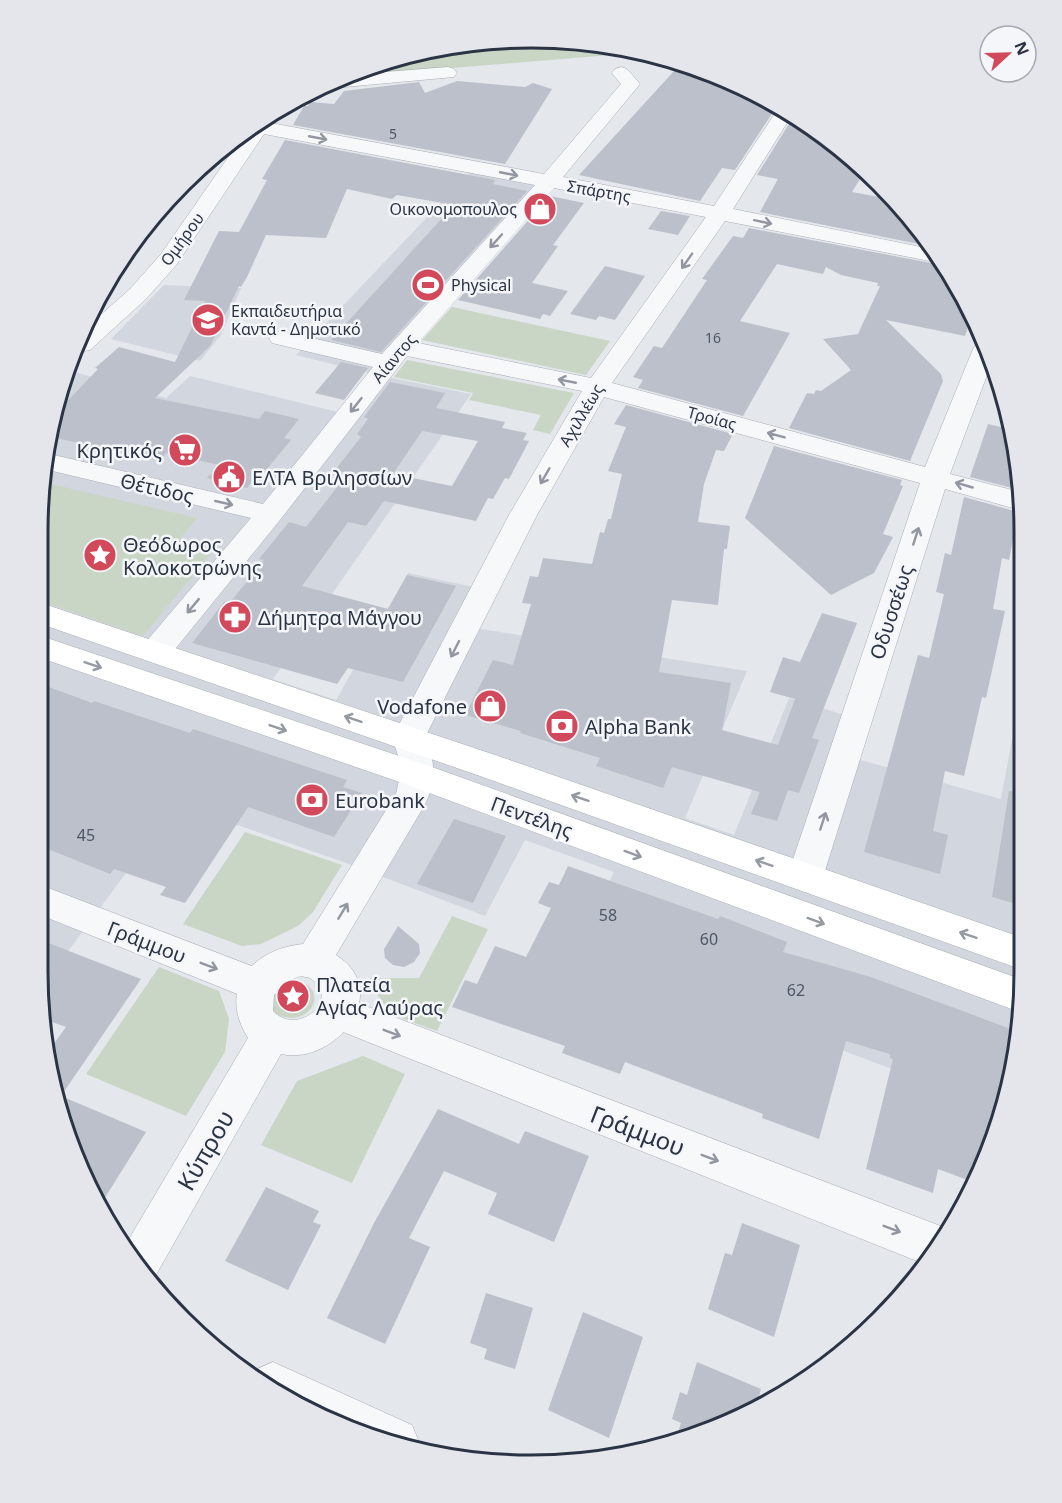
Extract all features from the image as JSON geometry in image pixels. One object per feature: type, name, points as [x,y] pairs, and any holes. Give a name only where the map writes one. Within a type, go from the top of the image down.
[{"type":"main road","name":"Πεντέλης","points":[[48,615],[408,738],[1014,951]]},
{"type":"main road","name":"Πεντέλης","points":[[48,649],[420,776],[1013,993]]},
{"type":"street","points":[[360,80],[448,73]]},
{"type":"street","name":"Αίαντος","points":[[156,651],[270,514],[395,355],[549,182],[632,84],[621,73]]},
{"type":"street","name":"Αχιλλέως","points":[[408,738],[524,515],[597,387],[720,213],[781,118]]},
{"type":"street","name":"Σπάρτης","points":[[272,124],[549,182],[720,213],[927,255]]},
{"type":"street","name":"Ομήρου","points":[[101,317],[138,294],[169,259],[253,136]]},
{"type":"street","name":"Τροίας","points":[[281,338],[597,387],[1013,499]]},
{"type":"street","name":"Οδυσσέως","points":[[805,877],[935,477],[981,358]]},
{"type":"street","name":"Θέτιδος","points":[[53,463],[270,514]]},
{"type":"street","points":[[313,961],[406,808],[420,776],[417,757],[408,738]]},
{"type":"street","name":"Γράμμου","points":[[48,903],[257,985]]},
{"type":"street","points":[[301,960],[313,961],[328,968],[339,981],[341,996],[338,1012],[328,1024],[315,1033],[300,1038],[285,1038],[271,1034],[261,1027],[252,1007],[257,985],[275,967],[301,960]]},
{"type":"street","name":"Γράμμου","points":[[338,1012],[930,1244]]},
{"type":"street","name":"Κύπρου","points":[[142,1258],[271,1034]]},
{"type":"shaded area","points":[[473,169],[553,184],[387,377],[471,394],[273,679],[336,700],[408,573],[487,590],[468,627],[747,671],[685,818],[734,835],[789,698],[844,715],[832,752],[1001,799],[1014,728],[1013,1004],[1005,1066],[994,1108],[577,950],[614,872],[525,840],[485,916],[352,865],[177,804],[48,978],[48,851],[104,781],[48,760],[49,499],[57,437],[75,372],[166,398],[190,376],[342,413],[372,374],[296,355]]},
{"type":"shaded area","points":[[164,285],[241,288],[221,335],[200,361],[111,339]]},
{"type":"green space","points":[[499,49],[563,49],[612,55],[375,74],[437,57]]},
{"type":"green space","points":[[452,307],[610,341],[586,375],[422,340]]},
{"type":"green space","points":[[407,360],[574,393],[550,434],[533,430],[541,415],[469,400],[473,393],[394,377]]},
{"type":"green space","points":[[50,484],[197,518],[179,540],[214,550],[143,636],[48,603]]},
{"type":"green space","points":[[245,832],[342,865],[313,912],[298,926],[261,944],[242,946],[183,924]]},
{"type":"green space","points":[[452,916],[488,929],[437,1031],[403,1019],[388,1009],[370,978],[419,978]]},
{"type":"green space","points":[[159,967],[219,991],[229,1019],[225,1052],[186,1116],[86,1074]]},
{"type":"green space","name":"Πλατεία Αγίας Λαύρας","points":[[297,980],[308,986],[314,993],[311,1009],[295,1018],[284,1017],[272,1011],[274,989],[284,981]]},
{"type":"green space","points":[[363,1056],[405,1074],[352,1183],[261,1145],[297,1081]]},
{"type":"building","points":[[674,71],[716,85],[772,113],[735,170],[722,168],[700,201],[579,175]]},
{"type":"building","points":[[457,81],[525,87],[533,83],[552,89],[505,164],[293,125],[304,106],[308,106],[310,102],[334,104],[344,91],[419,82],[425,93]]},
{"type":"building","points":[[789,123],[825,148],[861,178],[852,192],[880,197],[919,244],[760,212],[778,179],[757,175]]},
{"type":"building","points":[[285,140],[495,180],[493,184],[527,191],[381,352],[331,340],[454,205],[397,195],[392,199],[347,189],[326,238],[266,235],[247,277],[241,287],[239,286],[210,346],[155,398],[259,419],[265,411],[299,419],[284,438],[291,440],[266,470],[261,469],[247,488],[207,478],[219,465],[166,453],[160,461],[57,438],[65,404],[98,369],[95,368],[119,347],[175,362],[205,301],[184,300],[219,231],[239,232],[267,180],[262,179]]},
{"type":"building","points":[[550,196],[584,203],[553,245],[558,246],[532,283],[568,291],[550,316],[543,314],[540,319],[458,300]]},
{"type":"building","points":[[661,211],[690,216],[678,235],[648,229]]},
{"type":"building","points":[[749,228],[933,264],[968,326],[965,336],[886,320],[941,374],[943,381],[910,461],[789,428],[807,393],[814,394],[816,390],[821,391],[851,370],[823,339],[858,334],[880,286],[877,286],[878,283],[841,275],[826,267],[823,274],[777,264],[740,321],[790,333],[743,416],[638,388],[643,380],[633,377],[654,346],[662,348],[707,280],[702,279],[733,236],[743,238]]},
{"type":"building","points":[[605,266],[645,276],[615,320],[599,316],[596,320],[570,314]]},
{"type":"building","points":[[341,362],[368,368],[344,400],[315,393]]},
{"type":"building","points":[[390,382],[445,393],[436,408],[505,422],[502,428],[527,433],[523,440],[529,441],[509,479],[505,478],[493,499],[488,498],[476,521],[384,501],[366,526],[348,522],[302,586],[388,609],[407,575],[456,586],[403,682],[348,668],[337,684],[192,643],[224,602],[229,604],[264,560],[259,559],[289,522],[306,527],[348,473],[335,470],[361,437],[357,434],[368,419],[364,417]],"holes":[[[422,431],[478,441],[452,486],[393,474]]]},
{"type":"building","points":[[626,405],[733,434],[724,451],[716,450],[704,484],[698,522],[730,526],[727,549],[724,549],[718,605],[672,600],[659,672],[731,683],[722,730],[778,745],[795,699],[770,692],[783,657],[800,662],[822,613],[857,623],[812,738],[819,740],[799,793],[788,790],[777,821],[751,814],[760,792],[672,767],[663,788],[596,766],[600,758],[465,715],[493,660],[513,665],[531,604],[522,603],[530,576],[538,577],[543,558],[592,564],[600,532],[604,533],[608,519],[611,519],[622,474],[608,471],[626,427],[614,424]]},
{"type":"building","points":[[988,424],[1003,428],[1012,488],[970,477]]},
{"type":"building","points":[[774,446],[902,480],[900,485],[903,486],[883,534],[893,537],[874,573],[831,595],[745,518]]},
{"type":"building","points":[[964,497],[1013,511],[1014,533],[1009,560],[1002,558],[993,609],[1005,611],[986,698],[982,697],[964,776],[945,771],[933,831],[948,835],[940,874],[864,852],[918,655],[929,658],[944,594],[936,592],[945,553],[951,555]]},
{"type":"building","points":[[48,687],[92,703],[94,701],[190,733],[193,729],[347,780],[343,787],[362,793],[334,837],[248,807],[185,903],[160,895],[166,887],[114,869],[110,874],[48,849]]},
{"type":"building","points":[[1009,791],[1014,791],[1014,903],[992,897]]},
{"type":"building","points":[[454,819],[506,836],[473,903],[417,884]]},
{"type":"building","points":[[568,866],[718,919],[720,916],[787,942],[783,952],[871,977],[1011,1029],[998,1097],[967,1180],[938,1169],[933,1193],[866,1169],[893,1059],[890,1058],[890,1054],[846,1041],[819,1139],[762,1118],[763,1114],[625,1062],[620,1074],[562,1053],[565,1046],[452,1007],[465,980],[477,984],[495,946],[526,957],[551,908],[538,903],[549,882],[559,885]]},
{"type":"building","points":[[398,926],[419,944],[420,953],[414,962],[404,967],[393,965],[385,958],[384,949]]},
{"type":"building","points":[[48,943],[141,979],[63,1093],[54,1044],[66,1027],[51,1021]]},
{"type":"building","points":[[64,1097],[146,1132],[105,1198],[85,1157]]},
{"type":"building","points":[[438,1109],[519,1144],[525,1131],[589,1156],[554,1242],[488,1214],[497,1193],[444,1171],[409,1238],[430,1247],[385,1344],[327,1318],[374,1223]]},
{"type":"building","points":[[266,1187],[319,1211],[313,1222],[321,1225],[288,1290],[225,1261]]},
{"type":"building","points":[[742,1223],[800,1245],[774,1337],[708,1309],[725,1253],[732,1255]]},
{"type":"building","points":[[486,1293],[533,1308],[515,1369],[484,1359],[487,1349],[470,1343]]},
{"type":"building","points":[[583,1312],[643,1337],[609,1438],[548,1410]]},
{"type":"building","points":[[697,1362],[761,1389],[759,1397],[745,1405],[678,1432],[681,1423],[672,1419],[680,1392],[687,1395]]},
{"type":"place","name":"Οικονομοπουλος","points":[[540,209]]},
{"type":"place","name":"Physical","points":[[428,285]]},
{"type":"place","name":"Εκπαιδευτήρια Καντά - Δημοτικό","points":[[208,320]]},
{"type":"place","name":"Κρητικός","points":[[185,450]]},
{"type":"place","name":"ΕΛΤΑ Βριλησσίων","points":[[229,477]]},
{"type":"place","name":"Θεόδωρος Κολοκοτρώνης","points":[[100,555]]},
{"type":"place","name":"Δήμητρα Μάγγου","points":[[235,617]]},
{"type":"place","name":"Vodafone","points":[[490,706]]},
{"type":"place","name":"Alpha Bank","points":[[562,726]]},
{"type":"place","name":"Eurobank","points":[[312,800]]},
{"type":"place","name":"Πλατεία Αγίας Λαύρας","points":[[293,996]]}]
